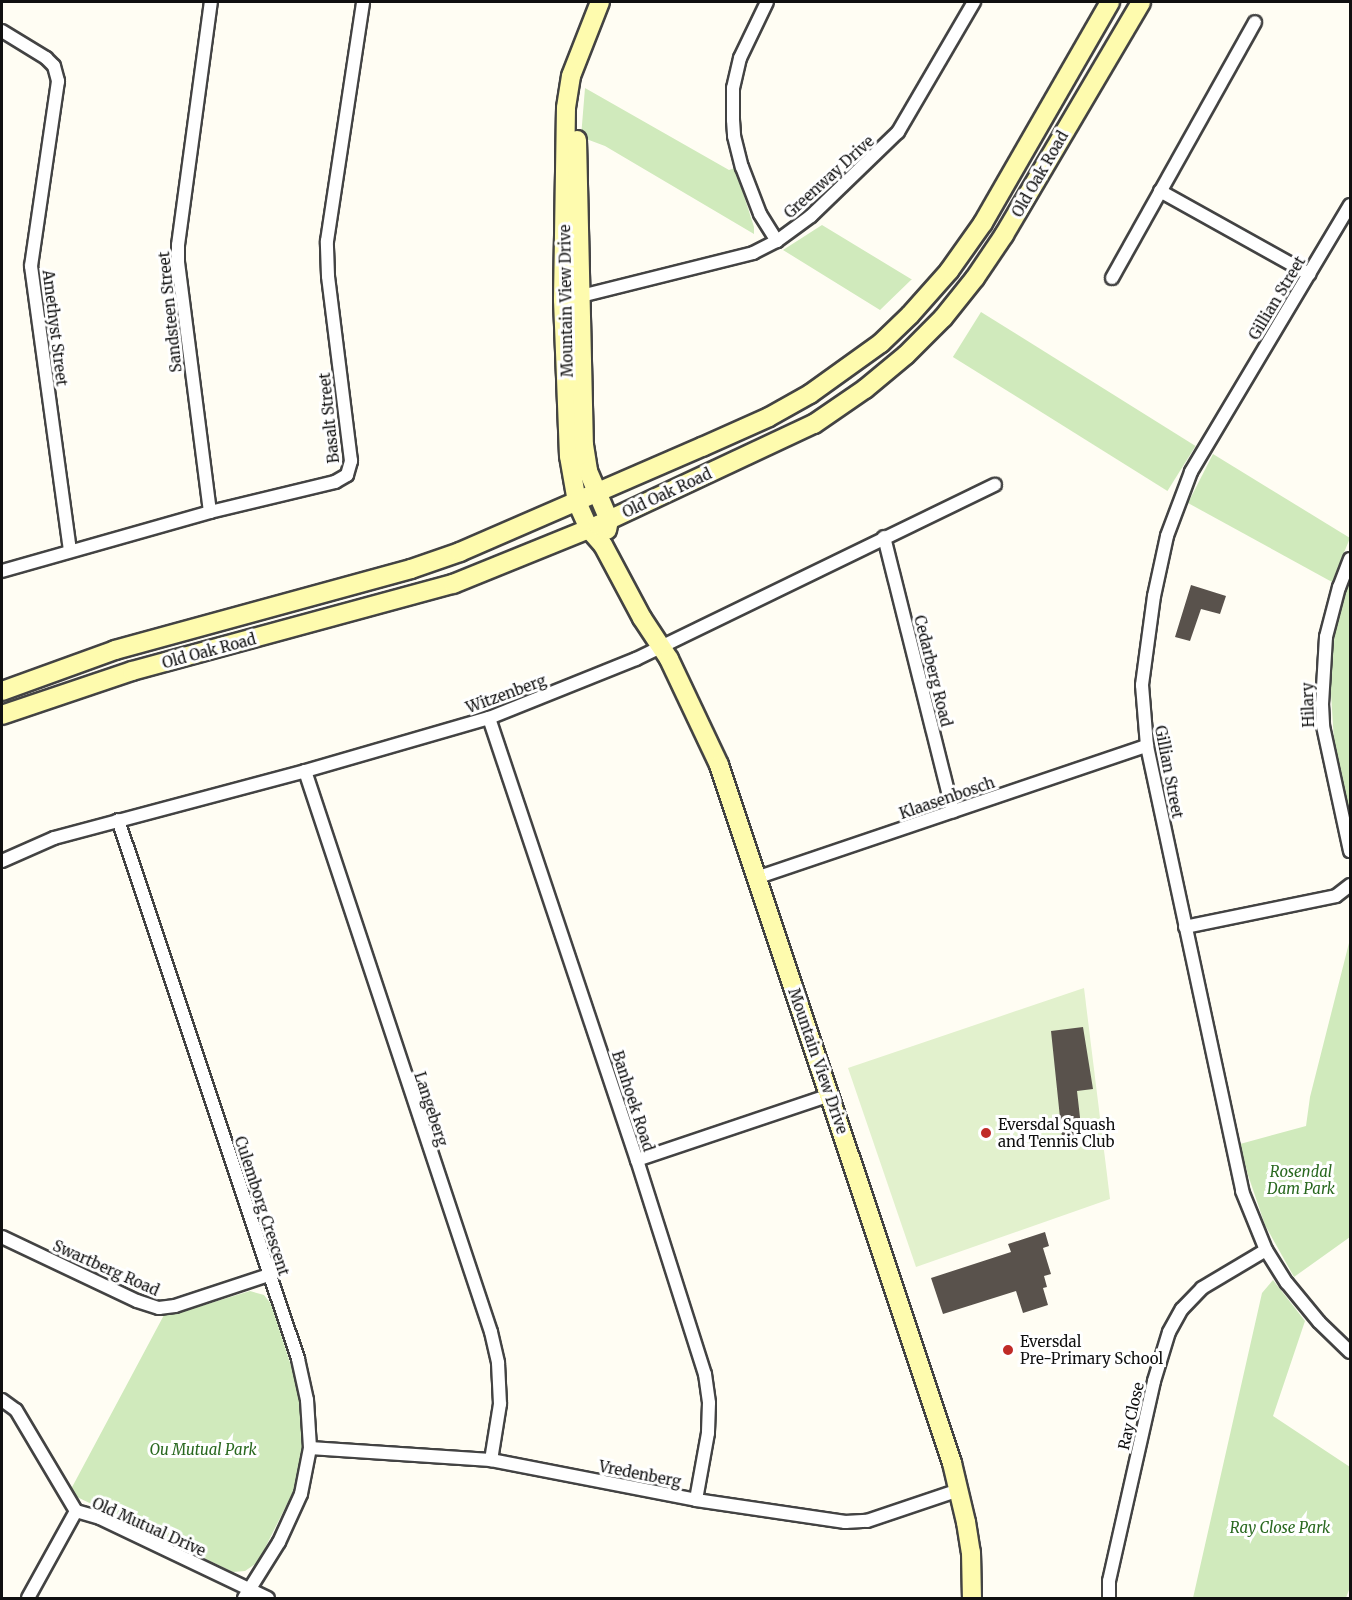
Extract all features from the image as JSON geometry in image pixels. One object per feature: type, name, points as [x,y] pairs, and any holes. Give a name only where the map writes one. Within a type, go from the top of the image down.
[{"type":"main road","name":"Mountain View Drive","points":[[600,2],[582,52],[577,121],[570,462],[577,502],[589,529],[603,545],[642,618],[660,646],[708,739],[830,1095],[959,1490],[971,1551],[972,1599]]},
{"type":"main road","name":"Old Oak Road","points":[[2,691],[115,650],[411,569],[487,541],[599,493],[769,417],[810,394],[880,343],[910,315],[949,271],[983,223],[1110,2]]},
{"type":"main road","name":"Old Oak Road","points":[[2,715],[132,671],[453,584],[589,529],[814,424],[865,388],[906,355],[943,318],[969,286],[1004,236],[1141,2]]},
{"type":"main road","name":"Mountain View Drive","points":[[572,299],[588,471],[609,520]]},
{"type":"main road","points":[[603,545],[609,520]]},
{"type":"street","name":"Sandsteen Street","points":[[210,512],[178,263],[178,245],[211,2]]},
{"type":"street","name":"Basalt Street","points":[[2,571],[210,512],[339,481],[349,471],[351,461],[328,276],[327,241],[363,2]]},
{"type":"street","points":[[767,2],[740,58],[733,88],[733,120],[734,136],[742,167],[760,214],[777,241]]},
{"type":"street","name":"Greenway Drive","points":[[572,299],[753,253],[777,241],[811,216],[891,141],[910,115],[975,2]]},
{"type":"street","points":[[1112,278],[1255,22]]},
{"type":"street","name":"Amethyst Street","points":[[2,31],[46,58],[54,66],[58,81],[31,266],[70,550]]},
{"type":"street","points":[[1160,191],[1309,274]]},
{"type":"street","name":"Gillian Street","points":[[1350,205],[1191,472],[1174,513],[1154,596],[1143,661],[1143,711],[1147,746],[1242,1191],[1266,1250],[1302,1303],[1350,1352]]},
{"type":"street","name":"Witzenberg","points":[[2,861],[54,838],[305,771],[489,718],[627,663],[995,485]]},
{"type":"street","name":"Cedarberg Road","points":[[884,537],[953,812]]},
{"type":"street","name":"Hilary","points":[[1350,559],[1339,587],[1326,637],[1322,704],[1323,726],[1350,851]]},
{"type":"street","name":"Banhoek Road","points":[[489,718],[637,1160],[705,1374],[710,1403],[708,1433],[696,1500]]},
{"type":"street","name":"Klaasenbosch","points":[[756,878],[1147,746]]},
{"type":"street","name":"Langeberg","points":[[305,771],[491,1332],[498,1363],[500,1404],[491,1460]]},
{"type":"street","name":"Culemborg Crescent","points":[[118,820],[303,1379],[310,1448],[305,1479],[297,1505],[247,1594]]},
{"type":"street","points":[[1185,927],[1336,896],[1350,885]]},
{"type":"street","points":[[637,1160],[830,1095]]},
{"type":"street","name":"Swartberg Road","points":[[2,1237],[137,1301],[159,1308],[175,1306],[269,1275]]},
{"type":"street","name":"Ray Close","points":[[1109,1599],[1109,1581],[1154,1381],[1169,1332],[1182,1309],[1202,1288],[1266,1250]]},
{"type":"street","points":[[2,1400],[16,1410],[76,1511]]},
{"type":"street","name":"Vredenberg","points":[[310,1448],[491,1460],[696,1500],[856,1522],[959,1490]]},
{"type":"street","name":"Old Mutual Drive","points":[[28,1599],[76,1511],[100,1518],[247,1594],[268,1599]]},
{"type":"green space","points":[[585,88],[729,170],[735,168],[754,227],[754,234],[605,146],[581,137]]},
{"type":"green space","points":[[822,225],[912,279],[880,310],[783,250]]},
{"type":"green space","points":[[981,312],[1196,446],[1167,491],[953,357]]},
{"type":"green space","points":[[1213,454],[1350,538],[1332,582],[1188,503]]},
{"type":"green space","points":[[1350,578],[1350,817],[1334,741],[1330,677],[1335,631]]},
{"type":"green space","name":"Rosendal Dam Park","points":[[1350,939],[1350,1237],[1294,1277],[1265,1225],[1240,1144],[1306,1126],[1310,1097]]},
{"type":"green space","name":"Eversdal Squash and Tennis Club","points":[[1084,988],[1110,1199],[916,1267],[848,1068]]},
{"type":"green space","name":"Ray Close Park","points":[[1273,1280],[1305,1321],[1273,1416],[1350,1467],[1350,1587],[1346,1598],[1193,1598],[1262,1293]]},
{"type":"green space","name":"Ou Mutual Park","points":[[250,1291],[264,1295],[271,1304],[296,1381],[302,1418],[302,1448],[293,1492],[258,1562],[245,1571],[233,1572],[77,1497],[70,1491],[164,1315],[178,1313]]},
{"type":"building","points":[[1191,585],[1226,596],[1220,614],[1201,609],[1190,641],[1175,637]]},
{"type":"building","points":[[1083,1027],[1093,1089],[1077,1091],[1082,1135],[1062,1137],[1051,1031]]},
{"type":"building","points":[[1045,1232],[1049,1246],[1043,1248],[1051,1274],[1044,1276],[1047,1287],[1043,1288],[1048,1305],[1023,1313],[1016,1291],[943,1314],[931,1278],[1011,1252],[1008,1244]]},
{"type":"place","name":"Eversdal Squash and Tennis Club","points":[[986,1133]]},
{"type":"place","name":"Eversdal Pre-Primary School","points":[[1008,1350]]}]
